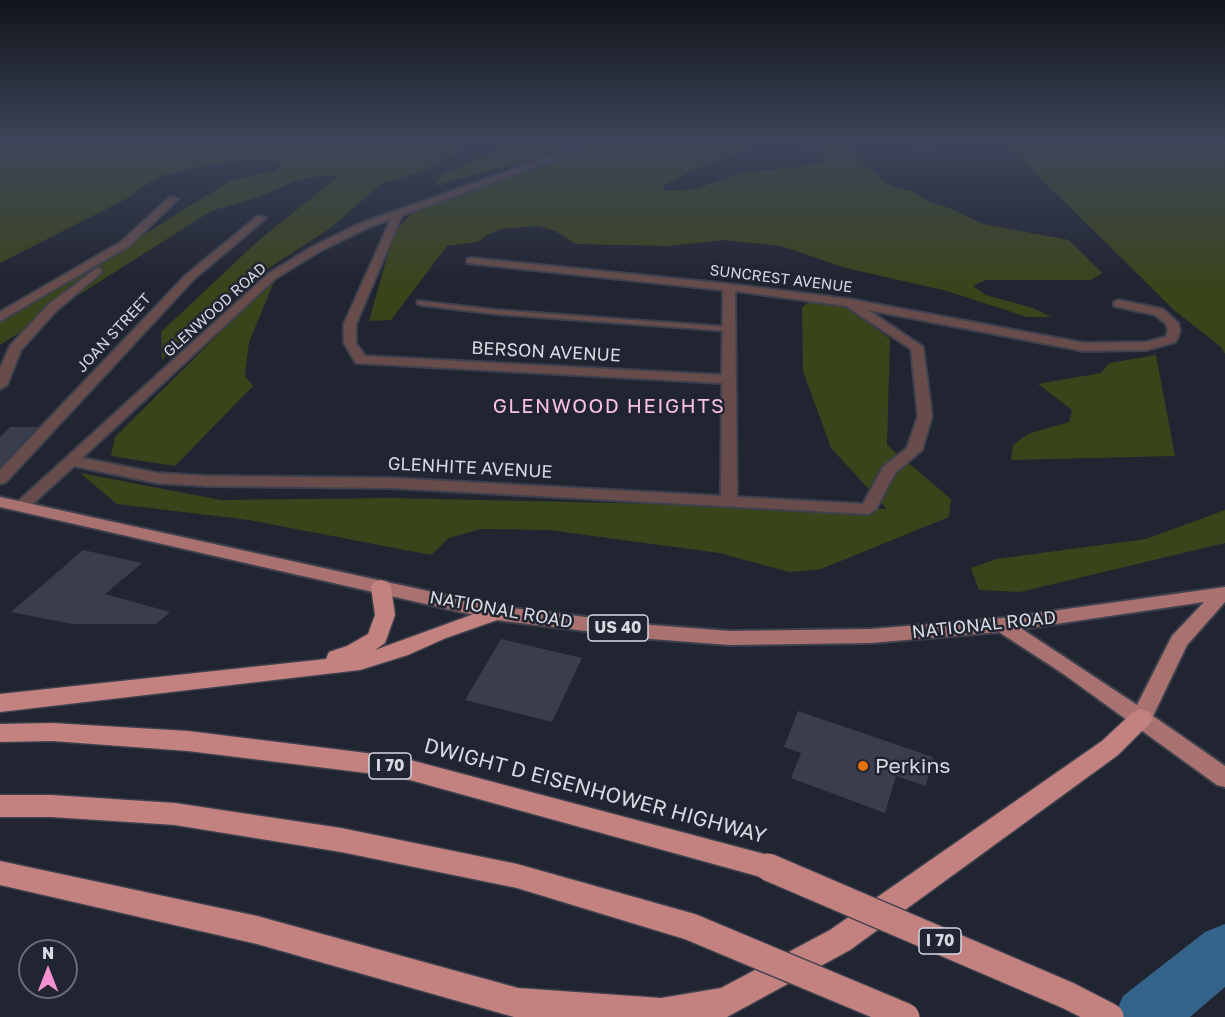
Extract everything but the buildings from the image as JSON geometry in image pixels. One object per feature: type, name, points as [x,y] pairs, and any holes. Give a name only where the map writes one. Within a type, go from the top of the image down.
[{"type":"highway","points":[[308,670],[354,651],[377,638],[385,615],[381,587]]},
{"type":"highway","points":[[0,703],[308,670],[360,662],[496,613]]},
{"type":"highway","points":[[0,873],[257,930],[518,1003],[660,1014],[724,1003],[840,940],[1110,748],[1141,718]]},
{"type":"highway","name":"DWIGHT D EISENHOWER HIGHWAY","points":[[0,733],[52,732],[188,741],[399,767],[768,867],[1070,996],[1110,1017]]},
{"type":"highway","points":[[0,806],[51,806],[175,814],[341,840],[517,876],[691,927],[906,1017]]},
{"type":"main road","name":"NATIONAL ROAD","points":[[0,502],[496,613],[651,632],[730,638],[871,636],[1002,625],[1224,593]]},
{"type":"main road","points":[[1141,718],[1179,641],[1224,593]]},
{"type":"main road","points":[[1002,625],[1141,718],[1225,778]]},
{"type":"street","name":"GLENWOOD ROAD","points":[[20,507],[272,276],[316,249],[363,226],[464,189]]},
{"type":"street","points":[[0,385],[15,349],[52,308],[110,262],[125,244],[173,199]]},
{"type":"street","name":"BERSON AVENUE","points":[[399,212],[350,324],[350,343],[361,360],[728,379]]},
{"type":"street","name":"JOAN STREET","points":[[0,479],[190,277],[261,218]]},
{"type":"street","points":[[0,317],[125,244]]},
{"type":"street","name":"SUNCREST AVENUE","points":[[471,261],[729,287],[849,303],[1084,347],[1147,346],[1171,339],[1174,330],[1172,323],[1159,312],[1118,304]]},
{"type":"street","points":[[729,287],[729,501]]},
{"type":"street","name":"GLENHITE AVENUE","points":[[72,461],[157,478],[207,481],[392,483],[867,509],[890,470],[914,450],[925,416],[917,347],[849,303]]},
{"type":"lane","points":[[421,303],[519,314],[729,328]]},
{"type":"green space","points":[[0,189],[139,189],[128,198],[0,263]]},
{"type":"green space","points":[[216,189],[276,189],[211,211],[0,345],[0,321],[73,279]]},
{"type":"green space","points":[[322,189],[374,189],[329,229],[215,303],[162,360],[161,332],[259,240]]},
{"type":"green space","points":[[477,189],[904,189],[983,224],[1069,240],[1102,273],[1091,280],[985,280],[973,286],[986,295],[1033,308],[1051,317],[1027,317],[947,291],[846,268],[781,246],[724,240],[668,246],[576,244],[555,231],[539,226],[501,229],[478,242],[447,246],[391,320],[369,321],[394,232],[413,212]]},
{"type":"green space","points":[[1052,189],[1225,189],[1225,354],[1222,348],[1174,310]]},
{"type":"green space","points":[[276,277],[249,342],[245,376],[253,386],[175,466],[111,456],[115,437]]},
{"type":"green space","points":[[810,300],[831,302],[849,308],[890,339],[887,445],[951,499],[949,517],[821,569],[789,572],[719,553],[549,530],[481,529],[449,538],[431,555],[249,520],[117,504],[80,473],[221,500],[390,498],[887,509],[831,448],[803,371],[802,308]]},
{"type":"green space","points":[[1156,355],[1175,456],[1011,460],[1013,445],[1028,434],[1069,422],[1072,410],[1038,384],[1101,373],[1109,363]]},
{"type":"green space","points":[[1225,510],[1225,543],[1020,592],[979,590],[971,568],[996,559],[1146,539]]},
{"type":"waterway","points":[[1144,1017],[1225,951]]},
{"type":"place","name":"Perkins","points":[[863,766]]},
{"type":"district","name":"GLENWOOD HEIGHTS","points":[[609,407]]}]
